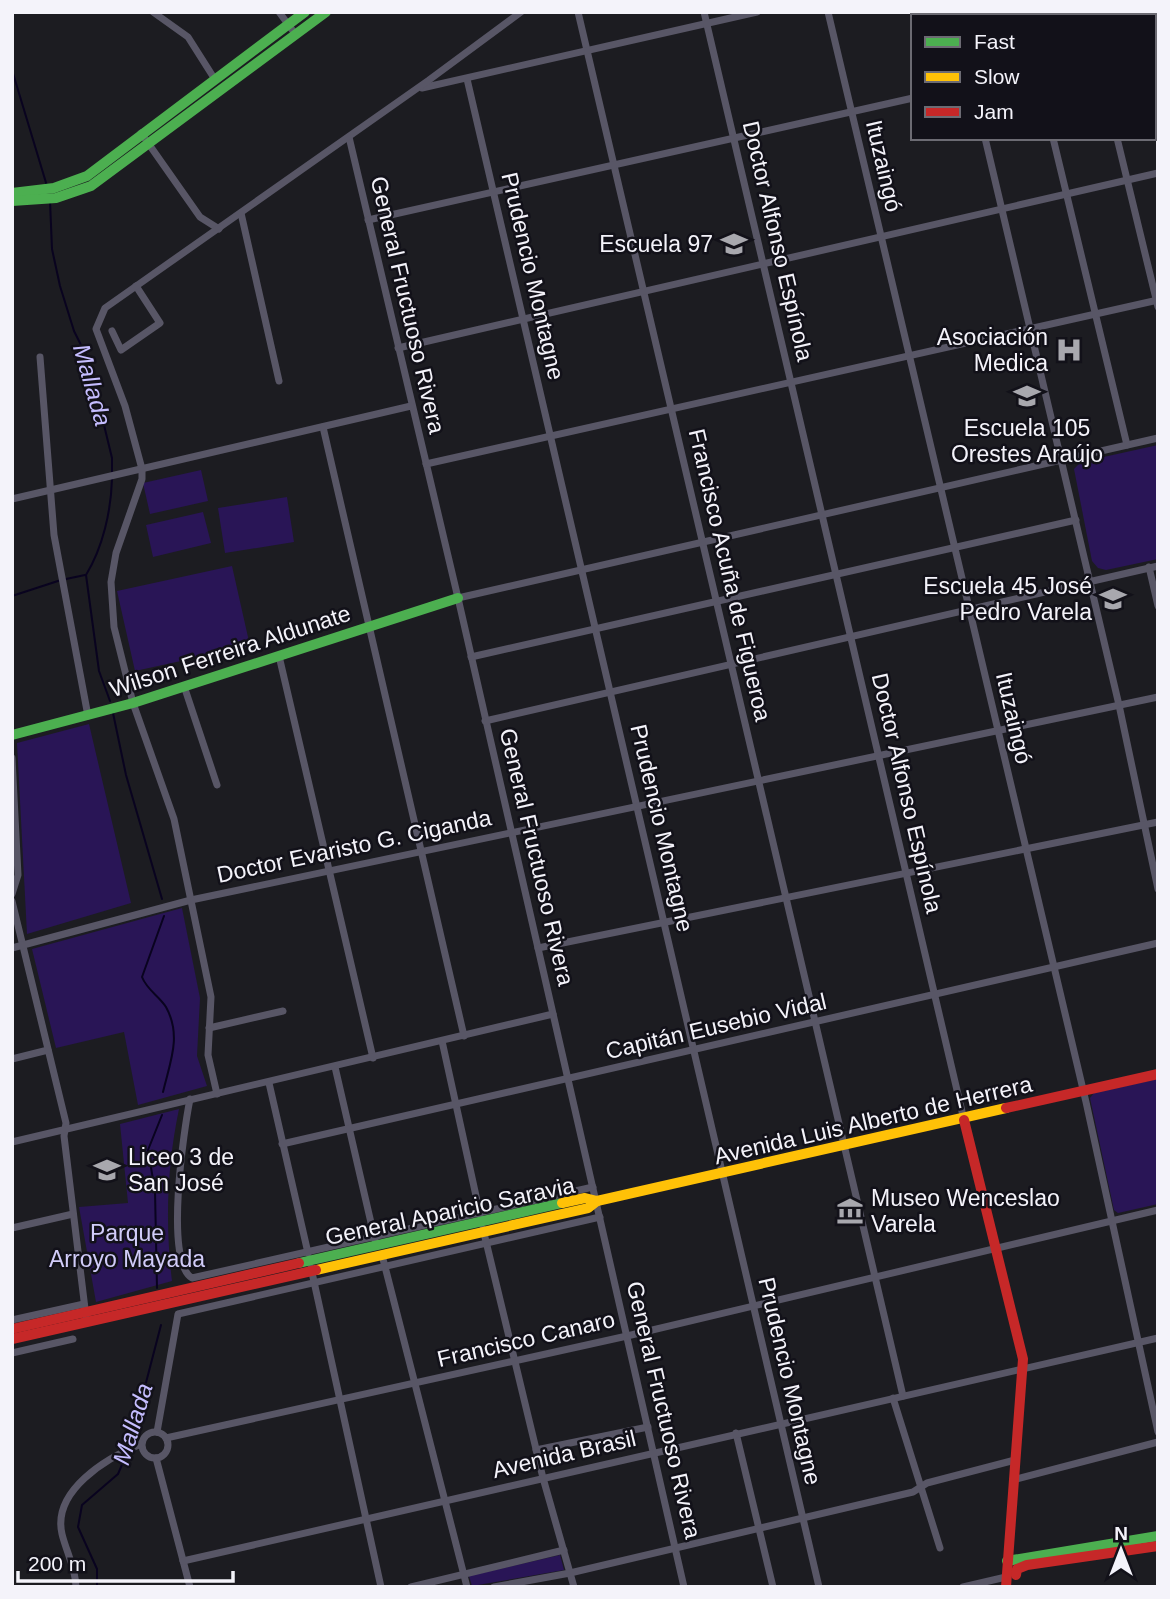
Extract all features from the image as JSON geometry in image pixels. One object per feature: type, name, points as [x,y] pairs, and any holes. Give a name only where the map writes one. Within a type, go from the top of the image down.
[{"type":"street","points":[[153,12],[188,37],[214,78]]},
{"type":"street","points":[[279,12],[296,35]]},
{"type":"street","points":[[55,193],[87,176],[305,12]]},
{"type":"street","points":[[12,201],[91,186],[326,12]]},
{"type":"street","points":[[217,1094],[208,1055],[211,997],[174,819],[133,703],[114,627],[111,582],[116,553],[142,479],[142,469],[125,406],[96,329],[99,317],[105,307],[349,137],[521,12]]},
{"type":"street","name":"Francisco Acuña de Figueroa","points":[[578,12],[903,1396]]},
{"type":"street","name":"Doctor Alfonso Espínola","points":[[704,12],[1023,1369],[1007,1561],[1011,1577],[1018,1587]]},
{"type":"street","points":[[418,88],[757,12]]},
{"type":"street","name":"Ituzaingó","points":[[828,12],[1083,1092],[1158,1433]]},
{"type":"street","name":"Prudencio Montagne","points":[[467,79],[819,1587]]},
{"type":"street","points":[[368,220],[911,98]]},
{"type":"street","points":[[141,133],[200,217],[219,229]]},
{"type":"street","name":"General Fructuoso Rivera","points":[[349,137],[458,598],[684,1587]]},
{"type":"street","points":[[985,140],[1119,705],[1158,889]]},
{"type":"street","points":[[1053,140],[1127,445]]},
{"type":"street","points":[[426,464],[1157,302],[1117,140]]},
{"type":"street","points":[[398,348],[1158,173]]},
{"type":"street","points":[[12,193],[40,195]]},
{"type":"street","points":[[241,213],[279,381]]},
{"type":"street","points":[[112,331],[121,350],[160,323],[136,286]]},
{"type":"street","points":[[40,357],[61,573],[88,716]]},
{"type":"street","points":[[12,499],[411,407]]},
{"type":"street","points":[[323,427],[464,1035]]},
{"type":"street","points":[[458,598],[1158,438]]},
{"type":"street","points":[[471,657],[1076,520]]},
{"type":"street","points":[[485,721],[1158,565]]},
{"type":"street","points":[[1149,567],[1158,606]]},
{"type":"street","name":"Wilson Ferreira Aldunate","points":[[12,735],[133,703],[458,598]]},
{"type":"street","points":[[279,656],[373,1058]]},
{"type":"street","points":[[184,686],[217,785]]},
{"type":"street","name":"Doctor Evaristo G. Ciganda","points":[[12,948],[191,900],[1158,697]]},
{"type":"street","points":[[12,758],[18,875],[12,894]]},
{"type":"street","points":[[538,948],[1158,822]]},
{"type":"street","points":[[12,901],[66,1129],[85,1312]]},
{"type":"street","name":"Capitán Eusebio Vidal","points":[[282,1144],[1158,943]]},
{"type":"street","points":[[209,1028],[284,1011]]},
{"type":"street","points":[[12,1142],[554,1014]]},
{"type":"street","points":[[442,1041],[486,1243],[536,1450],[574,1587]]},
{"type":"street","points":[[12,1059],[48,1050]]},
{"type":"street","points":[[335,1067],[377,1246],[467,1587]]},
{"type":"street","name":"Avenida Luis Alberto de Herrera","points":[[597,1201],[1158,1074]]},
{"type":"street","points":[[269,1083],[382,1587]]},
{"type":"street","name":"General Aparicio Saravia","points":[[190,1099],[181,1164],[178,1237],[184,1271],[192,1278],[310,1261],[482,1222],[588,1208],[597,1201]]},
{"type":"street","name":"General Aparicio Saravia","points":[[12,1329],[482,1222],[593,1187]]},
{"type":"street","name":"Francisco Canaro","points":[[166,1438],[341,1402],[1158,1210]]},
{"type":"street","points":[[12,1228],[74,1214]]},
{"type":"street","name":"General Aparicio Saravia","points":[[157,1432],[178,1314],[600,1217]]},
{"type":"street","name":"General Aparicio Saravia","points":[[12,1320],[85,1312]]},
{"type":"street","name":"General Aparicio Saravia","points":[[12,1339],[85,1312]]},
{"type":"street","name":"Avenida Brasil","points":[[183,1561],[1158,1338]]},
{"type":"street","points":[[12,1353],[73,1339]]},
{"type":"street","points":[[893,1398],[940,1548]]},
{"type":"street","points":[[536,1450],[648,1427]]},
{"type":"street","points":[[76,1587],[62,1533],[60,1514],[64,1503],[106,1460],[139,1447],[146,1434],[157,1432],[166,1438],[166,1453],[159,1474]]},
{"type":"street","points":[[156,1458],[166,1453],[187,1433]]},
{"type":"street","points":[[736,1433],[773,1587]]},
{"type":"street","points":[[1013,1480],[1158,1442]]},
{"type":"street","points":[[139,1447],[156,1458],[190,1587]]},
{"type":"street","points":[[494,1587],[570,1573],[803,1519],[913,1492],[921,1487],[1015,1460]]},
{"type":"street","points":[[1007,1561],[1158,1536]]},
{"type":"street","points":[[963,1587],[1158,1546]]},
{"type":"street","points":[[411,1587],[564,1550]]},
{"type":"green space","points":[[1158,445],[1158,559],[1106,570],[1098,568],[1092,561],[1074,469],[1081,462]]},
{"type":"green space","points":[[201,470],[208,501],[150,514],[143,483]]},
{"type":"green space","points":[[287,497],[294,542],[225,553],[218,508]]},
{"type":"green space","points":[[203,512],[211,543],[153,557],[146,525]]},
{"type":"green space","points":[[232,566],[250,646],[135,671],[117,591]]},
{"type":"green space","points":[[89,724],[131,903],[27,934],[17,743]]},
{"type":"green space","points":[[182,908],[200,998],[197,1056],[207,1086],[138,1105],[124,1032],[56,1048],[32,949]]},
{"type":"green space","points":[[1158,1079],[1158,1204],[1118,1213],[1114,1210],[1090,1098],[1094,1093]]},
{"type":"green space","name":"Parque Arroyo Mayada","points":[[179,1109],[168,1195],[172,1281],[96,1302],[79,1207],[128,1203],[120,1124]]},
{"type":"green space","points":[[560,1555],[564,1570],[472,1586],[469,1576]]},
{"type":"waterway","name":"Mallada","points":[[12,70],[47,186]]},
{"type":"waterway","name":"Mallada","points":[[50,201],[52,249],[60,286],[74,331],[88,359],[112,458],[112,473]]},
{"type":"waterway","name":"Mallada","points":[[110,701],[99,671],[86,575],[105,528],[112,479]]},
{"type":"waterway","points":[[66,579],[85,575]]},
{"type":"waterway","points":[[12,596],[61,580]]},
{"type":"waterway","name":"Mallada","points":[[113,713],[126,775],[162,899]]},
{"type":"waterway","name":"Mallada","points":[[163,1092],[173,1049],[173,1028],[166,1007],[142,977],[164,916]]},
{"type":"waterway","name":"Mallada","points":[[157,1288],[155,1191],[148,1150],[162,1115]]},
{"type":"waterway","name":"Mallada","points":[[130,1444],[161,1325]]},
{"type":"waterway","name":"Mallada","points":[[97,1587],[97,1569],[78,1527],[82,1505],[118,1474],[127,1453]]},
{"type":"traffic: fast","points":[[12,193],[54,188],[87,176],[305,12]]},
{"type":"traffic: fast","points":[[12,201],[56,198],[91,186],[326,12]]},
{"type":"traffic: fast","points":[[12,735],[133,703],[458,598]]},
{"type":"traffic: fast","points":[[299,1263],[562,1203]]},
{"type":"traffic: fast","points":[[1007,1561],[1158,1536]]},
{"type":"traffic: slow","points":[[562,1203],[585,1198],[597,1201],[1006,1108]]},
{"type":"traffic: slow","points":[[316,1270],[588,1208],[597,1201]]},
{"type":"traffic: jam","points":[[1006,1108],[1158,1074]]},
{"type":"traffic: jam","points":[[964,1120],[1023,1359],[1006,1587]]},
{"type":"traffic: jam","points":[[12,1329],[299,1263]]},
{"type":"traffic: jam","points":[[12,1339],[316,1270]]},
{"type":"traffic: jam","points":[[1016,1575],[1017,1569],[1027,1565],[1158,1546]]},
{"type":"place","name":"Escuela 97","points":[[734,244]]},
{"type":"place","name":"Asociación Medica","points":[[1069,350]]},
{"type":"place","name":"Escuela 105 Orestes Araújo","points":[[1027,396]]},
{"type":"place","name":"Escuela 45 José Pedro Varela","points":[[1113,599]]},
{"type":"place","name":"Liceo 3 de San José","points":[[107,1170]]},
{"type":"place","name":"Museo Wenceslao Varela","points":[[850,1211]]}]
